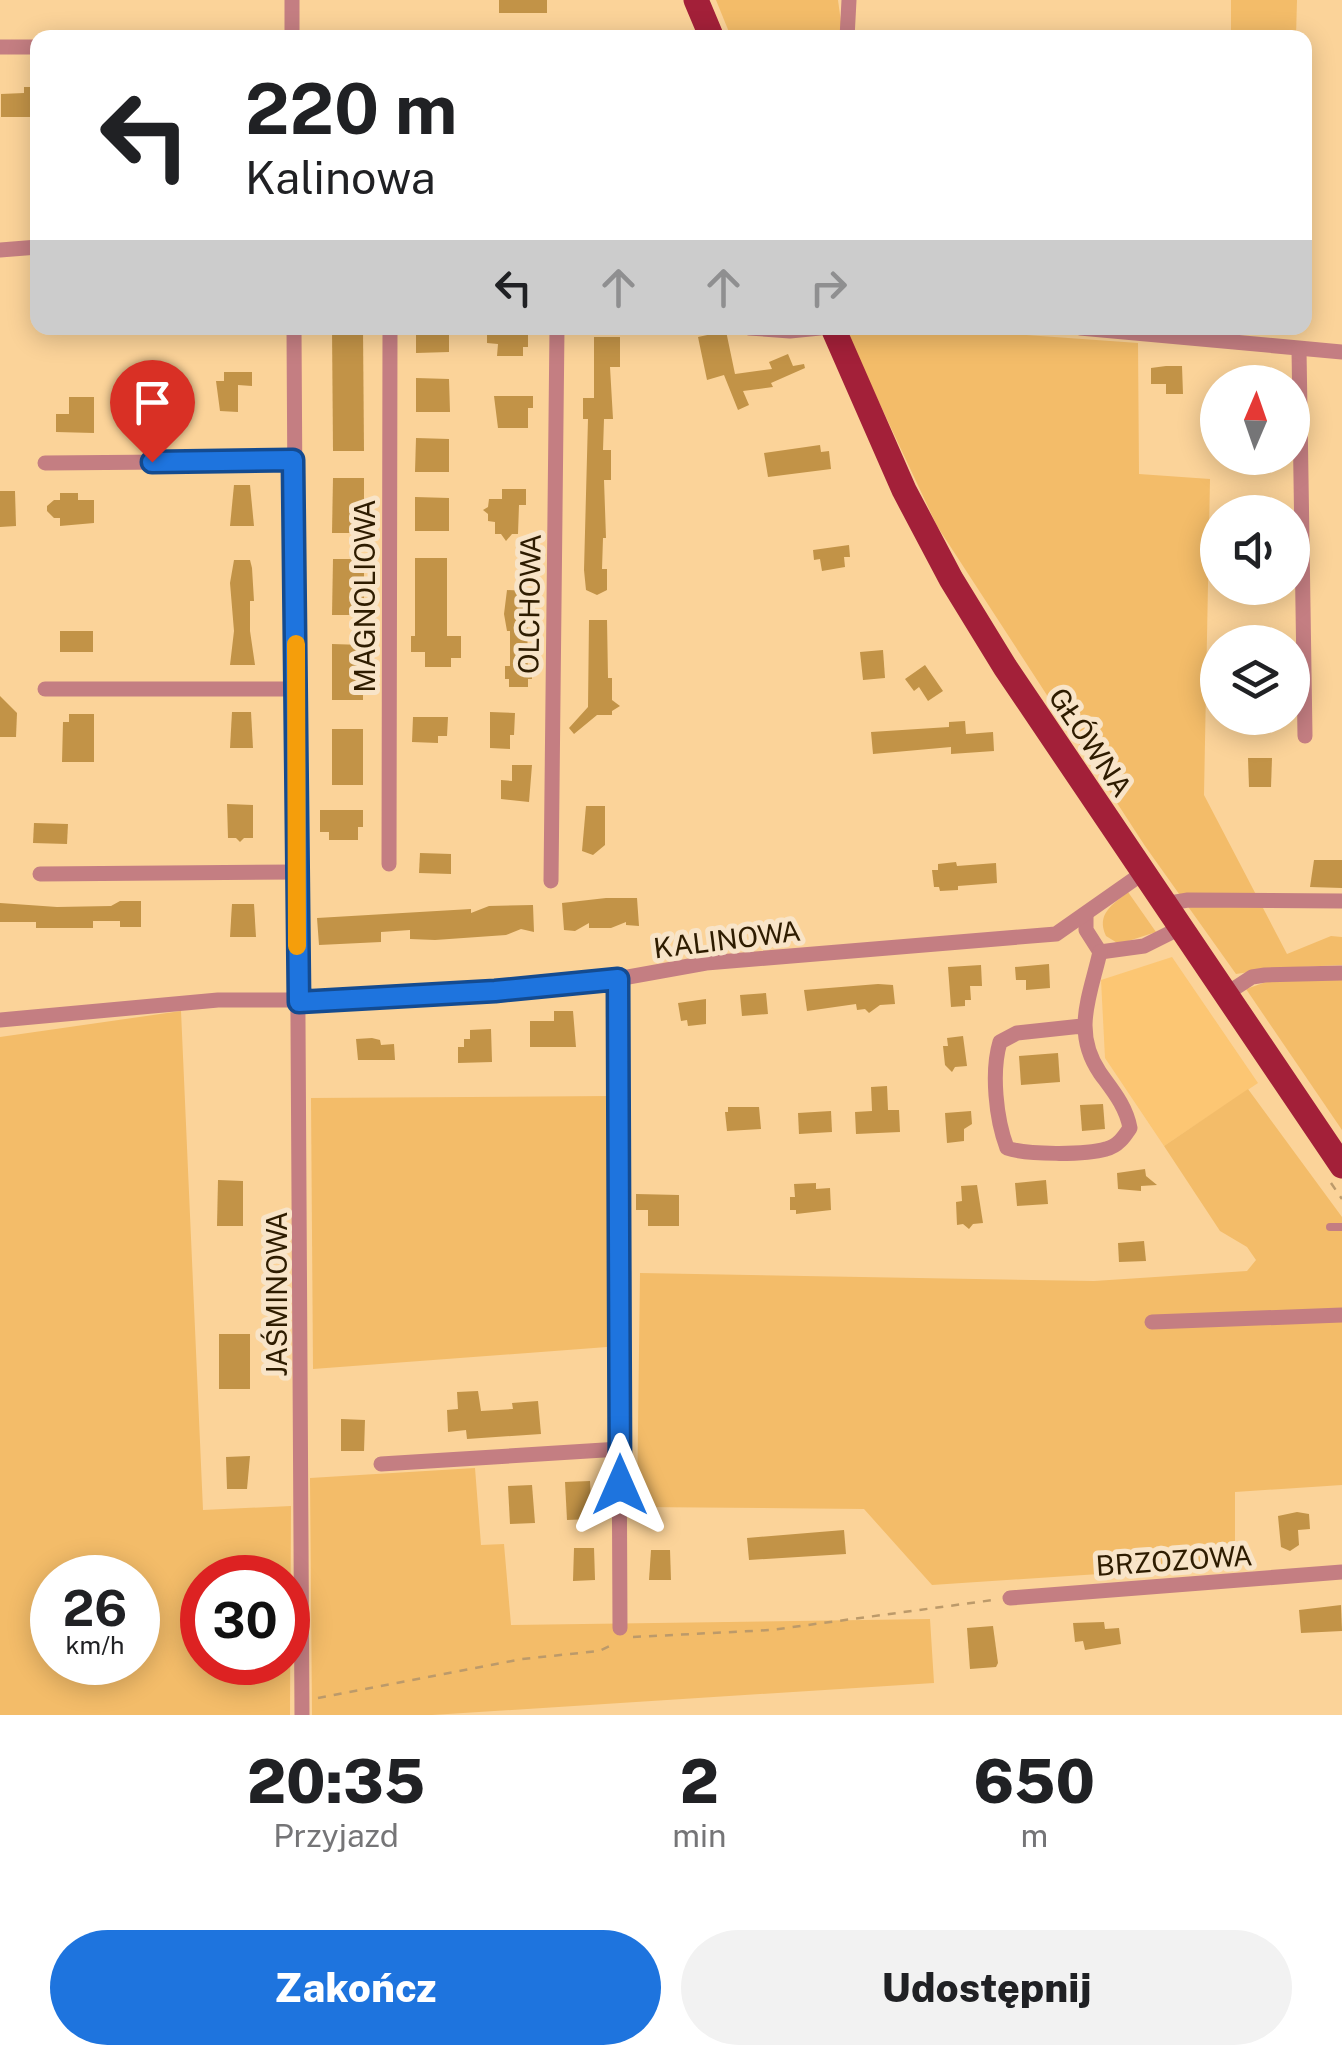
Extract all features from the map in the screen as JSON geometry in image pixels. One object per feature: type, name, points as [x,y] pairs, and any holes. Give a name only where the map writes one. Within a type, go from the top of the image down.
[{"type":"main road","points":[[696,0],[709,30]]},
{"type":"main road","name":"GŁÓWNA","points":[[836,335],[904,490],[951,579],[1005,667],[1342,1166]]},
{"type":"street","points":[[292,0],[292,30]]},
{"type":"street","points":[[847,30],[848,0]]},
{"type":"street","points":[[0,47],[30,47]]},
{"type":"street","points":[[0,250],[30,248]]},
{"type":"street","name":"JAŚMINOWA","points":[[294,335],[302,1708]]},
{"type":"street","name":"MAGNOLIOWA","points":[[389,864],[390,335]]},
{"type":"street","name":"OLCHOWA","points":[[551,882],[557,335]]},
{"type":"street","points":[[1223,335],[1299,349],[1342,352]]},
{"type":"street","points":[[1299,349],[1305,736]]},
{"type":"street","points":[[45,463],[293,460]]},
{"type":"street","points":[[45,689],[296,689]]},
{"type":"street","points":[[40,874],[296,872]]},
{"type":"street","name":"KALINOWA","points":[[0,1020],[218,1000],[299,1001],[495,991],[618,979],[706,963],[1056,934],[1143,873]]},
{"type":"street","points":[[1164,904],[1188,900],[1341,901]]},
{"type":"street","points":[[1082,1026],[1017,1033],[1000,1042],[996,1058],[1002,1133],[1007,1148],[1023,1154],[1107,1149],[1122,1140],[1130,1128],[1127,1111],[1096,1067],[1082,1026],[1100,952],[1086,930],[1086,914]]},
{"type":"street","points":[[1100,952],[1144,946],[1180,928]]},
{"type":"street","points":[[1226,994],[1265,974],[1342,973]]},
{"type":"street","points":[[618,979],[620,1628]]},
{"type":"street","points":[[1152,1322],[1342,1315]]},
{"type":"street","points":[[381,1464],[620,1449]]},
{"type":"street","name":"BRZOZOWA","points":[[1010,1598],[1342,1572]]},
{"type":"lane","points":[[1330,1227],[1342,1226]]},
{"type":"path","points":[[302,1708],[489,1665],[599,1651],[615,1644],[620,1628],[629,1637],[771,1630],[1010,1598]]},
{"type":"shaded area","points":[[716,0],[838,0],[842,30],[728,30]]},
{"type":"shaded area","points":[[1231,0],[1297,0],[1296,30],[1231,30]]},
{"type":"shaded area","points":[[848,335],[1027,335],[1138,343],[1139,474],[1210,479],[1210,495],[1200,495],[1200,605],[1208,605],[1207,625],[1200,625],[1204,795],[1287,954],[1331,936],[1342,937],[1342,965],[1236,974],[1145,846],[937,526]]},
{"type":"shaded area","points":[[1128,892],[1156,932],[1119,944],[1106,936],[1104,916]]},
{"type":"shaded area","points":[[1172,957],[1258,1083],[1164,1146],[1105,1058],[1101,980]]},
{"type":"shaded area","points":[[1342,979],[1342,1130],[1246,989],[1272,980]]},
{"type":"shaded area","points":[[181,1011],[203,1510],[291,1506],[291,1555],[180,1555],[180,1685],[290,1685],[290,1715],[0,1715],[0,1037]]},
{"type":"shaded area","points":[[1248,1089],[1342,1217],[1342,1485],[1235,1492],[1235,1565],[932,1585],[864,1509],[637,1507],[640,1273],[1094,1281],[1247,1271],[1256,1260],[1247,1247],[1220,1231],[1164,1146]]},
{"type":"shaded area","points":[[608,1096],[607,1347],[313,1369],[311,1098]]},
{"type":"shaded area","points":[[475,1468],[481,1545],[504,1544],[511,1625],[930,1619],[934,1683],[432,1715],[312,1715],[310,1478]]},
{"type":"building","points":[[499,0],[547,0],[547,13],[499,13]]},
{"type":"building","points":[[24,87],[30,87],[30,117],[1,117],[1,94],[24,93]]},
{"type":"building","points":[[332,335],[363,335],[364,451],[333,451]]},
{"type":"building","points":[[416,335],[449,335],[449,352],[416,353]]},
{"type":"building","points":[[487,335],[528,335],[523,356],[497,356],[498,344],[487,343]]},
{"type":"building","points":[[727,335],[735,374],[772,369],[769,362],[788,354],[793,366],[804,364],[805,368],[771,383],[773,387],[743,391],[749,405],[738,410],[724,375],[707,380],[698,337]]},
{"type":"building","points":[[594,337],[620,337],[620,367],[610,367],[613,419],[604,419],[603,450],[611,450],[611,480],[604,480],[606,538],[602,569],[607,569],[607,590],[597,595],[586,590],[584,570],[588,419],[583,419],[583,398],[594,398]]},
{"type":"building","points":[[1182,366],[1183,394],[1166,394],[1166,384],[1151,384],[1151,368]]},
{"type":"building","points":[[224,372],[252,372],[252,386],[238,385],[238,412],[220,411],[216,381],[224,381]]},
{"type":"building","points":[[416,378],[449,379],[450,412],[416,412]]},
{"type":"building","points":[[494,396],[533,396],[533,408],[528,408],[528,428],[498,428]]},
{"type":"building","points":[[69,397],[94,397],[94,433],[56,432],[56,414],[69,414]]},
{"type":"building","points":[[416,438],[449,439],[449,472],[415,472]]},
{"type":"building","points":[[820,445],[821,452],[829,451],[831,469],[768,477],[764,453]]},
{"type":"building","points":[[333,478],[364,478],[364,533],[332,533]]},
{"type":"building","points":[[234,485],[250,485],[254,526],[230,526]]},
{"type":"building","points":[[502,489],[526,489],[526,505],[519,505],[518,534],[512,534],[506,541],[501,534],[495,534],[495,522],[488,521],[483,510],[489,499],[502,499]]},
{"type":"building","points":[[0,491],[15,491],[16,526],[0,527]]},
{"type":"building","points":[[60,493],[78,493],[78,500],[94,500],[94,523],[60,526],[60,518],[54,518],[47,506],[60,500]]},
{"type":"building","points":[[415,497],[449,498],[449,531],[415,531]]},
{"type":"building","points":[[849,545],[850,557],[844,557],[845,567],[822,571],[820,559],[814,560],[813,550]]},
{"type":"building","points":[[415,558],[447,558],[447,636],[461,636],[461,658],[451,658],[451,667],[425,667],[425,652],[411,652],[411,636],[415,636]]},
{"type":"building","points":[[333,559],[364,559],[364,615],[332,615]]},
{"type":"building","points":[[234,560],[250,560],[252,568],[254,601],[250,601],[250,631],[255,665],[230,665],[234,631],[230,583]]},
{"type":"building","points":[[507,590],[529,591],[527,659],[528,666],[532,666],[532,679],[528,679],[528,687],[509,687],[509,679],[505,679],[505,666],[510,666],[510,631],[504,614]]},
{"type":"building","points":[[589,620],[607,620],[608,678],[612,678],[612,700],[620,706],[612,715],[597,715],[574,734],[569,728],[588,707]]},
{"type":"building","points":[[60,631],[93,631],[93,652],[60,652]]},
{"type":"building","points":[[332,644],[363,645],[363,700],[332,700]]},
{"type":"building","points":[[883,650],[885,678],[863,680],[860,652]]},
{"type":"building","points":[[925,665],[943,691],[928,701],[919,687],[914,691],[905,679]]},
{"type":"building","points":[[0,696],[17,713],[16,737],[0,737]]},
{"type":"building","points":[[232,712],[251,712],[253,748],[230,748]]},
{"type":"building","points":[[490,712],[515,713],[510,749],[490,748]]},
{"type":"building","points":[[69,714],[94,714],[94,762],[62,762],[63,722],[69,722]]},
{"type":"building","points":[[413,717],[448,717],[447,736],[438,736],[438,743],[412,742]]},
{"type":"building","points":[[965,721],[966,734],[993,732],[994,751],[951,754],[951,747],[873,754],[871,732],[949,727],[949,722]]},
{"type":"building","points":[[332,729],[363,729],[363,785],[332,785]]},
{"type":"building","points":[[1248,758],[1272,758],[1271,787],[1249,787]]},
{"type":"building","points":[[512,765],[532,765],[529,802],[501,799],[501,780],[512,781]]},
{"type":"building","points":[[227,804],[253,805],[253,838],[240,842],[228,838]]},
{"type":"building","points":[[586,806],[605,806],[605,845],[593,855],[582,851]]},
{"type":"building","points":[[320,810],[363,810],[358,840],[329,840],[329,832],[320,832]]},
{"type":"building","points":[[34,823],[68,824],[67,844],[33,843]]},
{"type":"building","points":[[420,853],[451,854],[451,874],[419,873]]},
{"type":"building","points":[[1314,860],[1342,860],[1342,888],[1310,887]]},
{"type":"building","points":[[956,862],[957,866],[996,863],[997,883],[958,886],[958,890],[940,891],[934,887],[932,870],[938,870],[938,864]]},
{"type":"building","points":[[637,898],[639,926],[626,922],[611,928],[589,928],[589,923],[575,931],[564,930],[562,903]]},
{"type":"building","points":[[120,901],[141,901],[141,927],[120,927],[120,921],[93,921],[93,928],[36,928],[36,922],[0,922],[0,903],[57,907],[111,906]]},
{"type":"building","points":[[232,904],[254,904],[256,937],[230,937]]},
{"type":"building","points":[[533,905],[534,932],[521,929],[506,935],[435,940],[410,939],[410,930],[381,932],[381,942],[319,945],[317,918],[471,909],[471,913],[489,906]]},
{"type":"building","points":[[1049,964],[1050,988],[1026,990],[1026,980],[1016,980],[1015,967]]},
{"type":"building","points":[[981,965],[982,986],[970,986],[971,1000],[965,1000],[965,1006],[951,1007],[948,967]]},
{"type":"building","points":[[893,985],[895,1004],[880,1005],[869,1013],[857,1010],[856,1004],[807,1011],[804,990]]},
{"type":"building","points":[[766,993],[768,1014],[742,1016],[740,995]]},
{"type":"building","points":[[706,999],[706,1024],[688,1026],[687,1020],[681,1021],[678,1003]]},
{"type":"building","points":[[554,1011],[573,1011],[576,1047],[530,1047],[530,1021],[554,1021]]},
{"type":"building","points":[[491,1029],[492,1062],[458,1063],[458,1047],[464,1047],[464,1039],[470,1039],[470,1030]]},
{"type":"building","points":[[963,1036],[967,1066],[955,1067],[952,1072],[945,1065],[943,1046],[948,1046],[947,1038]]},
{"type":"building","points":[[356,1039],[380,1040],[381,1045],[394,1044],[395,1060],[358,1060]]},
{"type":"building","points":[[1058,1053],[1060,1082],[1021,1085],[1019,1056]]},
{"type":"building","points":[[887,1086],[888,1110],[899,1110],[900,1132],[856,1134],[855,1112],[872,1111],[871,1087]]},
{"type":"building","points":[[1103,1104],[1105,1129],[1082,1131],[1080,1105]]},
{"type":"building","points":[[728,1107],[759,1107],[761,1129],[727,1131]]},
{"type":"building","points":[[831,1111],[832,1132],[799,1134],[798,1113]]},
{"type":"building","points":[[971,1111],[972,1124],[964,1129],[964,1141],[947,1143],[945,1113]]},
{"type":"building","points":[[1145,1169],[1146,1176],[1157,1185],[1141,1186],[1141,1191],[1118,1189],[1117,1173]]},
{"type":"building","points":[[218,1180],[243,1181],[243,1226],[217,1226]]},
{"type":"building","points":[[1046,1180],[1048,1204],[1017,1206],[1015,1183]]},
{"type":"building","points":[[816,1183],[816,1189],[830,1188],[831,1210],[796,1214],[796,1210],[790,1210],[794,1184]]},
{"type":"building","points":[[977,1185],[983,1223],[973,1224],[969,1229],[957,1225],[956,1202],[962,1201],[961,1186]]},
{"type":"building","points":[[636,1194],[679,1195],[679,1226],[648,1226],[648,1210],[636,1210]]},
{"type":"building","points":[[1144,1241],[1146,1261],[1119,1262],[1118,1243]]},
{"type":"building","points":[[219,1334],[250,1334],[250,1389],[219,1389]]},
{"type":"building","points":[[478,1391],[481,1411],[513,1409],[512,1403],[538,1401],[541,1434],[467,1439],[466,1430],[448,1432],[447,1410],[458,1409],[457,1392]]},
{"type":"building","points":[[341,1419],[365,1420],[364,1451],[341,1451]]},
{"type":"building","points":[[250,1456],[247,1489],[227,1489],[226,1457]]},
{"type":"building","points":[[590,1481],[592,1519],[567,1520],[565,1482]]},
{"type":"building","points":[[532,1485],[535,1523],[510,1524],[508,1486]]},
{"type":"building","points":[[1309,1514],[1310,1529],[1298,1530],[1299,1545],[1290,1551],[1281,1547],[1278,1516]]},
{"type":"building","points":[[844,1530],[846,1554],[749,1560],[747,1538]]},
{"type":"building","points":[[574,1548],[594,1548],[595,1580],[573,1581]]},
{"type":"building","points":[[651,1550],[670,1550],[671,1580],[649,1580]]},
{"type":"building","points":[[1341,1605],[1342,1631],[1301,1633],[1299,1610]]},
{"type":"building","points":[[1104,1622],[1105,1629],[1119,1628],[1121,1644],[1085,1650],[1083,1641],[1075,1642],[1073,1623]]},
{"type":"building","points":[[993,1626],[996,1667],[970,1669],[967,1628]]},
{"type":"slow traffic","points":[[296,644],[297,946]]},
{"type":"route","points":[[152,462],[293,460],[299,1002],[495,991],[618,979],[620,1485]]}]
